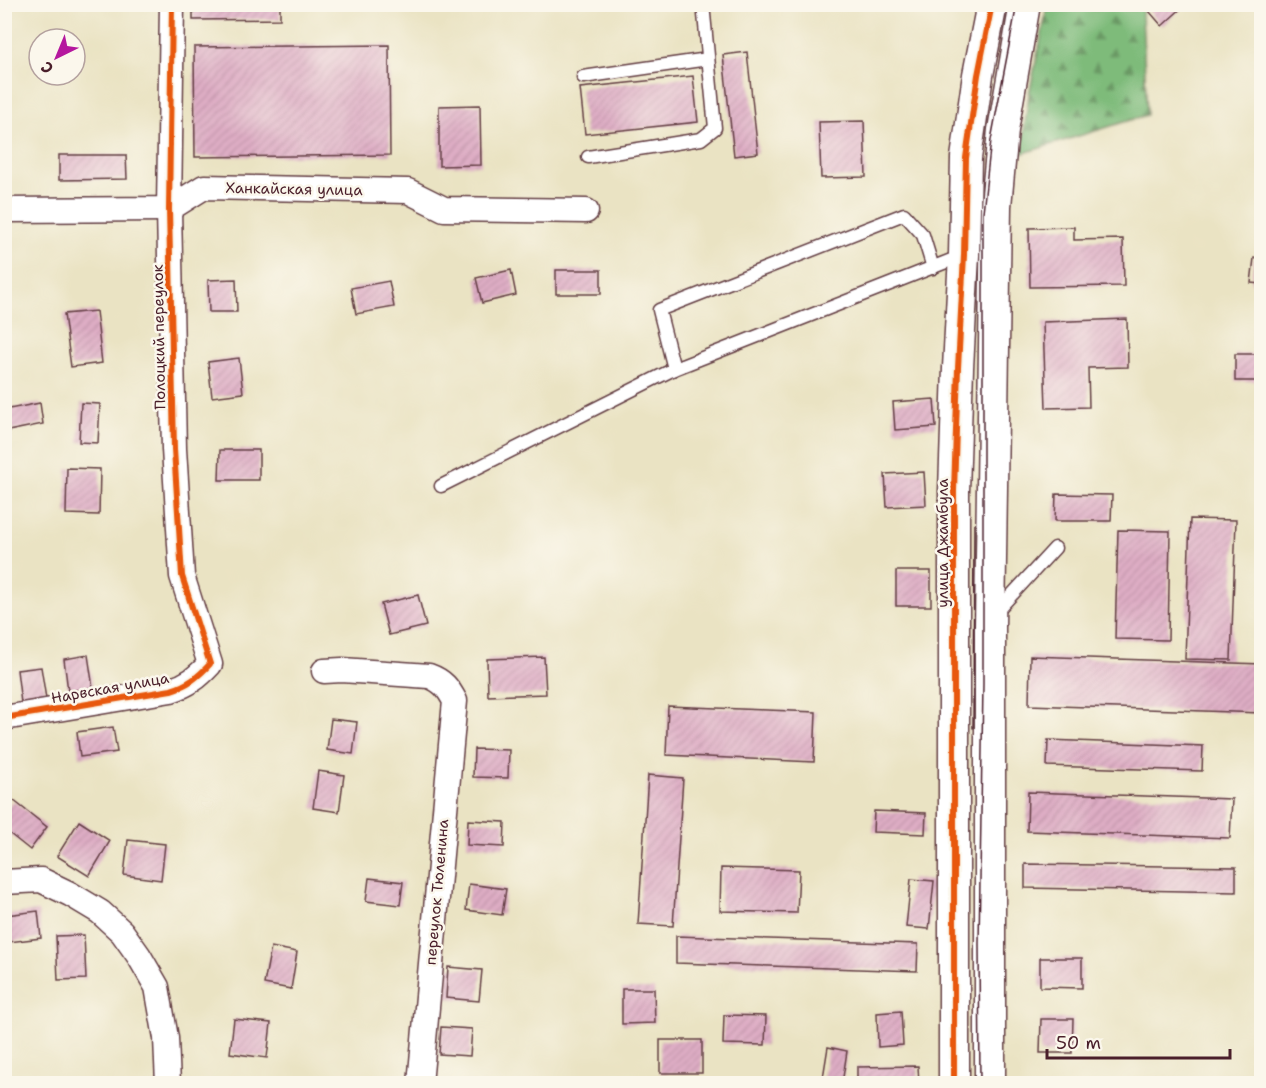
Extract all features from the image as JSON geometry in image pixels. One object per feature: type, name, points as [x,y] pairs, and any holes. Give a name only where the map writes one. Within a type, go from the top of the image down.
[{"type":"street","name":"Полоцкий переулок","points":[[172,4],[169,209],[174,449],[182,576],[210,664]]},
{"type":"street","name":"улица Джамбула","points":[[954,1083],[954,491],[966,158],[978,75],[992,4]]},
{"type":"street","points":[[990,1083],[990,619],[996,206],[1003,130],[1025,4]]},
{"type":"street","name":"Ханкайская улица","points":[[169,209],[204,187],[408,191],[444,209],[586,211]]},
{"type":"street","points":[[4,210],[169,209]]},
{"type":"street","name":"Нарвская улица","points":[[4,718],[171,690],[184,686],[210,664]]},
{"type":"street","name":"переулок Тюленина","points":[[324,671],[342,670],[429,676],[441,681],[449,689],[455,701],[420,1083]]},
{"type":"street","points":[[4,882],[41,880],[100,912],[122,932],[157,987],[166,1038],[168,1083]]},
{"type":"lane","points":[[588,157],[701,139],[715,128],[703,4]]},
{"type":"lane","points":[[583,77],[708,59]]},
{"type":"lane","points":[[674,369],[659,310],[904,214],[923,235],[933,268]]},
{"type":"lane","points":[[441,486],[674,369],[964,255]]},
{"type":"lane","points":[[990,619],[1055,548]]},
{"type":"green space","points":[[1048,5],[1144,5],[1142,14],[1147,115],[1021,154],[1029,94]]},
{"type":"building","points":[[193,4],[280,4],[280,19],[193,20]]},
{"type":"building","points":[[1143,4],[1186,4],[1162,26]]},
{"type":"building","points":[[389,45],[390,155],[195,157],[194,47]]},
{"type":"building","points":[[747,52],[758,153],[734,156],[723,55]]},
{"type":"building","points":[[693,76],[698,122],[585,134],[580,88]]},
{"type":"building","points":[[480,105],[481,165],[439,166],[439,106]]},
{"type":"building","points":[[864,121],[866,177],[821,178],[819,122]]},
{"type":"building","points":[[59,155],[126,155],[127,179],[59,180]]},
{"type":"building","points":[[1074,227],[1074,240],[1123,239],[1124,286],[1030,287],[1029,228]]},
{"type":"building","points":[[1254,258],[1262,258],[1262,284],[1251,283]]},
{"type":"building","points":[[511,270],[516,295],[482,303],[476,278]]},
{"type":"building","points":[[556,270],[601,270],[601,294],[556,294]]},
{"type":"building","points":[[236,279],[237,312],[209,312],[208,280]]},
{"type":"building","points":[[389,281],[394,307],[356,314],[351,288]]},
{"type":"building","points":[[96,311],[102,363],[71,367],[64,314]]},
{"type":"building","points":[[1127,319],[1128,367],[1088,368],[1089,407],[1046,408],[1043,322]]},
{"type":"building","points":[[1235,354],[1257,354],[1256,381],[1235,381]]},
{"type":"building","points":[[239,358],[243,393],[212,397],[208,362]]},
{"type":"building","points":[[934,399],[936,427],[895,430],[893,402]]},
{"type":"building","points":[[40,403],[43,424],[8,431],[4,410]]},
{"type":"building","points":[[81,403],[100,404],[98,443],[79,442]]},
{"type":"building","points":[[220,450],[259,450],[259,480],[219,480]]},
{"type":"building","points":[[67,468],[100,469],[99,515],[66,514]]},
{"type":"building","points":[[924,472],[926,505],[887,507],[885,474]]},
{"type":"building","points":[[1056,494],[1112,495],[1111,521],[1055,521]]},
{"type":"building","points":[[1190,519],[1236,520],[1231,660],[1185,659]]},
{"type":"building","points":[[1118,530],[1170,531],[1168,640],[1115,639]]},
{"type":"building","points":[[896,571],[931,571],[931,606],[896,606]]},
{"type":"building","points":[[418,595],[426,626],[389,635],[381,604]]},
{"type":"building","points":[[88,655],[93,688],[68,691],[64,659]]},
{"type":"building","points":[[1030,656],[1262,664],[1262,713],[1029,705]]},
{"type":"building","points":[[544,657],[546,694],[488,696],[487,659]]},
{"type":"building","points":[[41,667],[46,699],[21,703],[17,670]]},
{"type":"building","points":[[668,706],[816,712],[814,762],[666,755]]},
{"type":"building","points":[[331,719],[357,722],[353,754],[327,750]]},
{"type":"building","points":[[113,727],[117,752],[80,757],[77,732]]},
{"type":"building","points":[[1048,740],[1203,746],[1202,771],[1047,766]]},
{"type":"building","points":[[474,749],[509,750],[508,778],[473,777]]},
{"type":"building","points":[[318,771],[344,775],[339,812],[313,808]]},
{"type":"building","points":[[648,775],[683,778],[673,926],[638,924]]},
{"type":"building","points":[[1028,792],[1232,799],[1230,838],[1027,831]]},
{"type":"building","points":[[13,800],[47,827],[30,850],[5,830],[5,811]]},
{"type":"building","points":[[874,811],[926,813],[925,834],[873,832]]},
{"type":"building","points":[[468,820],[505,822],[504,847],[467,845]]},
{"type":"building","points":[[79,821],[110,841],[89,876],[57,856]]},
{"type":"building","points":[[128,840],[165,844],[161,880],[124,875]]},
{"type":"building","points":[[1025,864],[1236,867],[1236,892],[1025,888]]},
{"type":"building","points":[[721,868],[799,870],[797,913],[720,911]]},
{"type":"building","points":[[369,878],[403,882],[400,905],[366,901]]},
{"type":"building","points":[[911,879],[934,881],[929,929],[906,927]]},
{"type":"building","points":[[469,884],[506,889],[502,915],[466,910]]},
{"type":"building","points":[[38,911],[41,938],[9,942],[6,915]]},
{"type":"building","points":[[84,935],[86,979],[58,980],[56,936]]},
{"type":"building","points":[[676,936],[918,944],[917,971],[676,963]]},
{"type":"building","points":[[271,947],[297,952],[291,989],[264,984]]},
{"type":"building","points":[[1040,958],[1082,958],[1082,988],[1040,987]]},
{"type":"building","points":[[448,967],[482,970],[479,1001],[446,998]]},
{"type":"building","points":[[622,989],[654,989],[655,1023],[622,1024]]},
{"type":"building","points":[[901,1011],[903,1045],[878,1047],[877,1013]]},
{"type":"building","points":[[724,1015],[766,1016],[765,1045],[723,1044]]},
{"type":"building","points":[[234,1019],[271,1023],[267,1058],[230,1053]]},
{"type":"building","points":[[1041,1019],[1073,1019],[1072,1053],[1040,1053]]},
{"type":"building","points":[[441,1027],[472,1029],[470,1056],[439,1054]]},
{"type":"building","points":[[660,1040],[702,1040],[702,1073],[660,1073]]},
{"type":"building","points":[[828,1047],[847,1051],[842,1084],[822,1084]]},
{"type":"building","points":[[918,1066],[919,1084],[857,1084],[857,1067]]},
{"type":"tram line","points":[[980,1084],[983,212],[991,140],[1017,4]]},
{"type":"tram line","points":[[973,728],[974,524]]},
{"type":"cycle path","points":[[4,718],[171,690],[183,686],[210,664],[182,576],[174,449],[169,209],[172,4]]},
{"type":"cycle path","points":[[954,1084],[954,491],[958,368],[966,158],[978,75],[992,4]]}]
